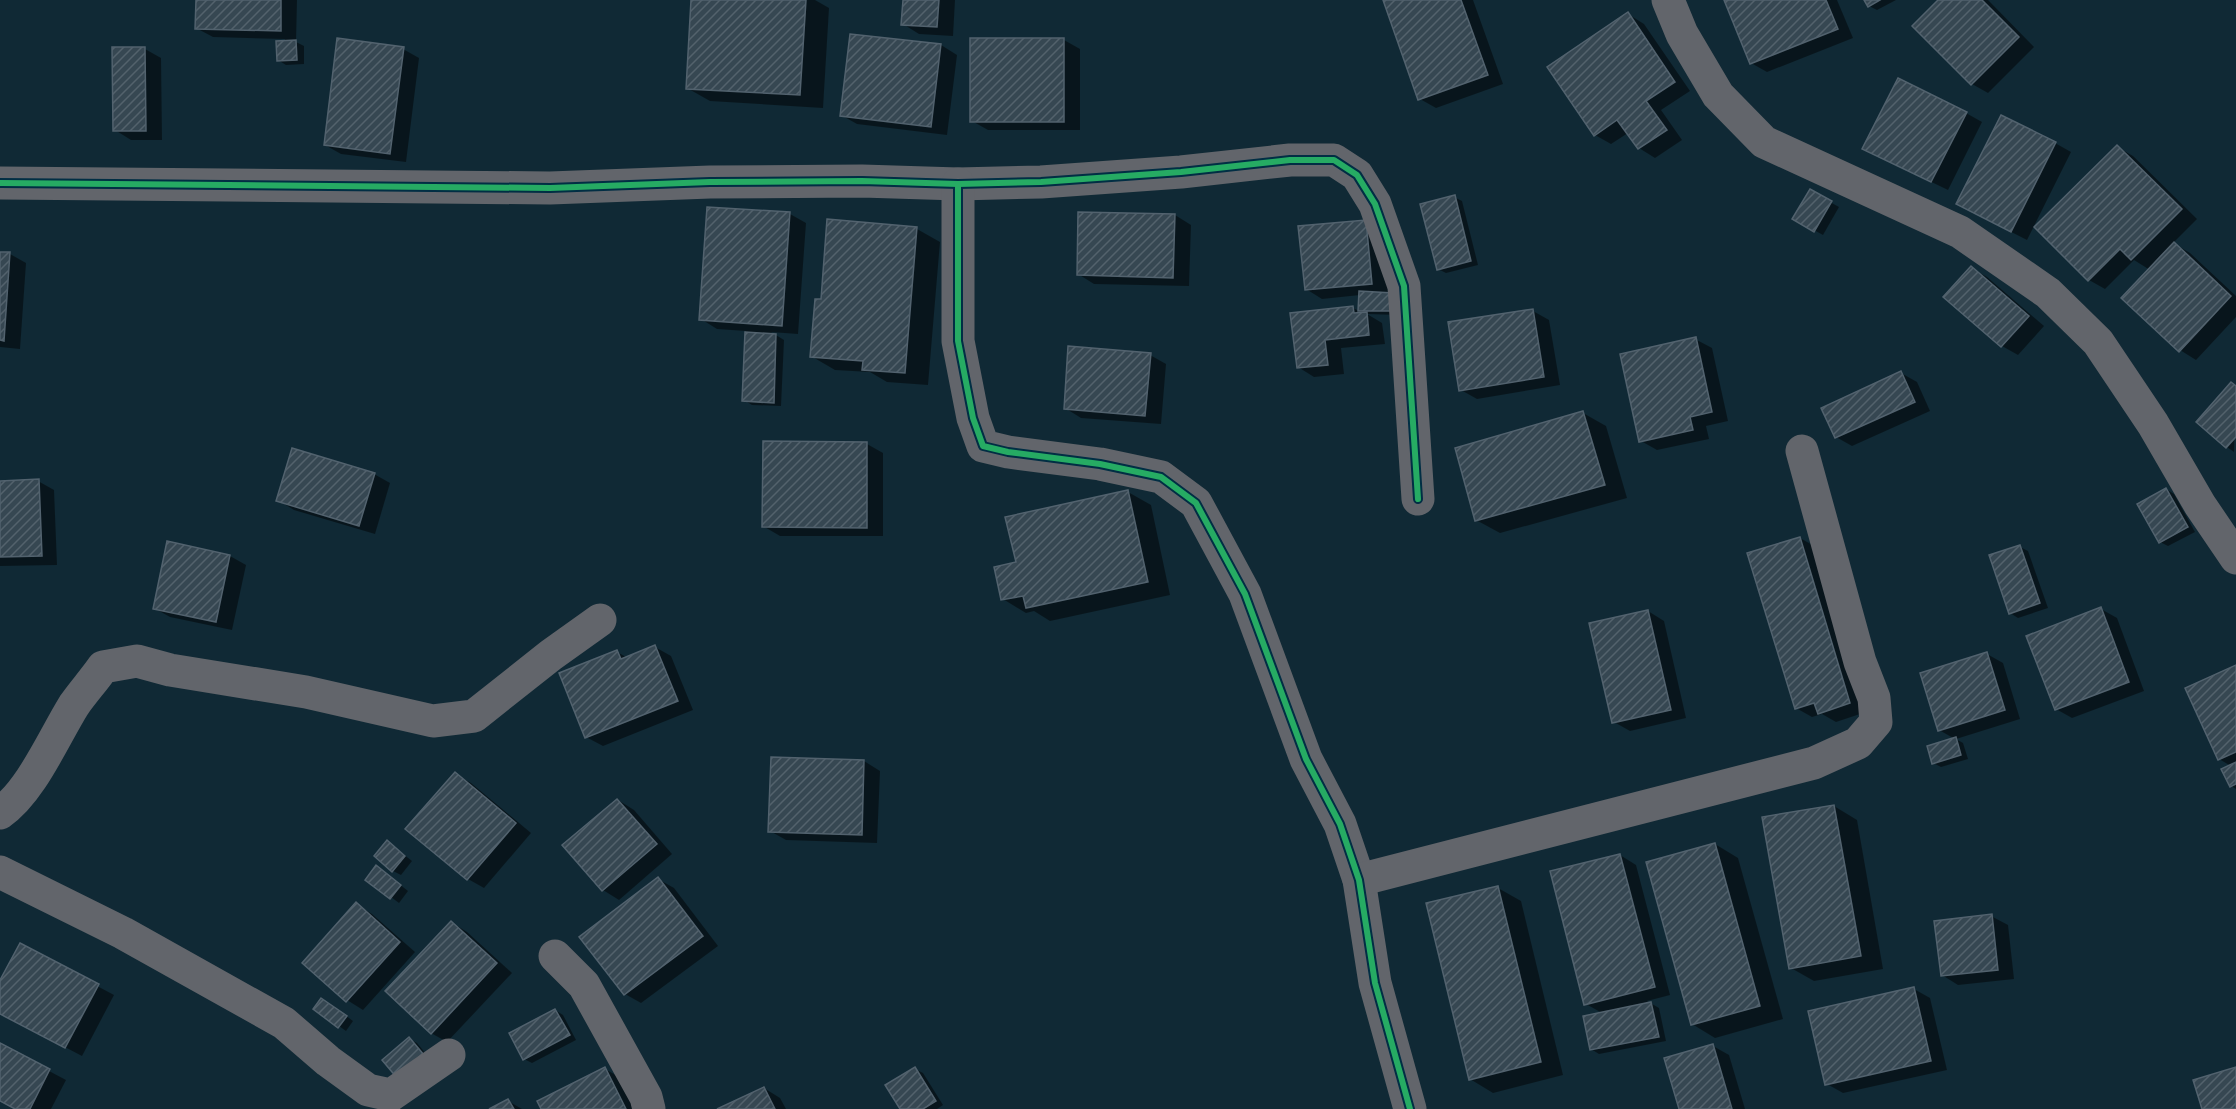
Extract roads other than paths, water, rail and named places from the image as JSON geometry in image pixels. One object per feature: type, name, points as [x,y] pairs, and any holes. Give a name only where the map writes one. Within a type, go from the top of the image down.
[{"type":"street","points":[[1668,0],[1682,34],[1718,95],[1764,142],[1960,232],[2048,293],[2090,334],[2098,342],[2153,424],[2200,505],[2236,558]]},
{"type":"street","points":[[0,183],[538,188],[710,182],[839,181],[958,184],[1041,182],[1180,172],[1290,160],[1334,160],[1357,175],[1374,204],[1404,285],[1419,499]]},
{"type":"street","points":[[958,184],[958,341],[973,418],[983,446],[1100,464],[1161,477],[1196,503],[1245,594],[1306,759],[1340,824],[1359,880],[1375,983],[1410,1109]]},
{"type":"street","points":[[1359,880],[1814,763],[1857,744],[1876,722],[1874,698],[1860,662],[1802,451]]},
{"type":"street","points":[[0,813],[10,806],[42,761],[75,704],[103,667],[137,661],[170,669],[306,692],[433,722],[474,716],[551,655],[600,620]]},
{"type":"street","points":[[0,872],[123,933],[284,1023],[328,1061],[369,1090],[391,1095],[449,1055]]},
{"type":"street","points":[[555,956],[584,985],[646,1097],[649,1109]]}]
